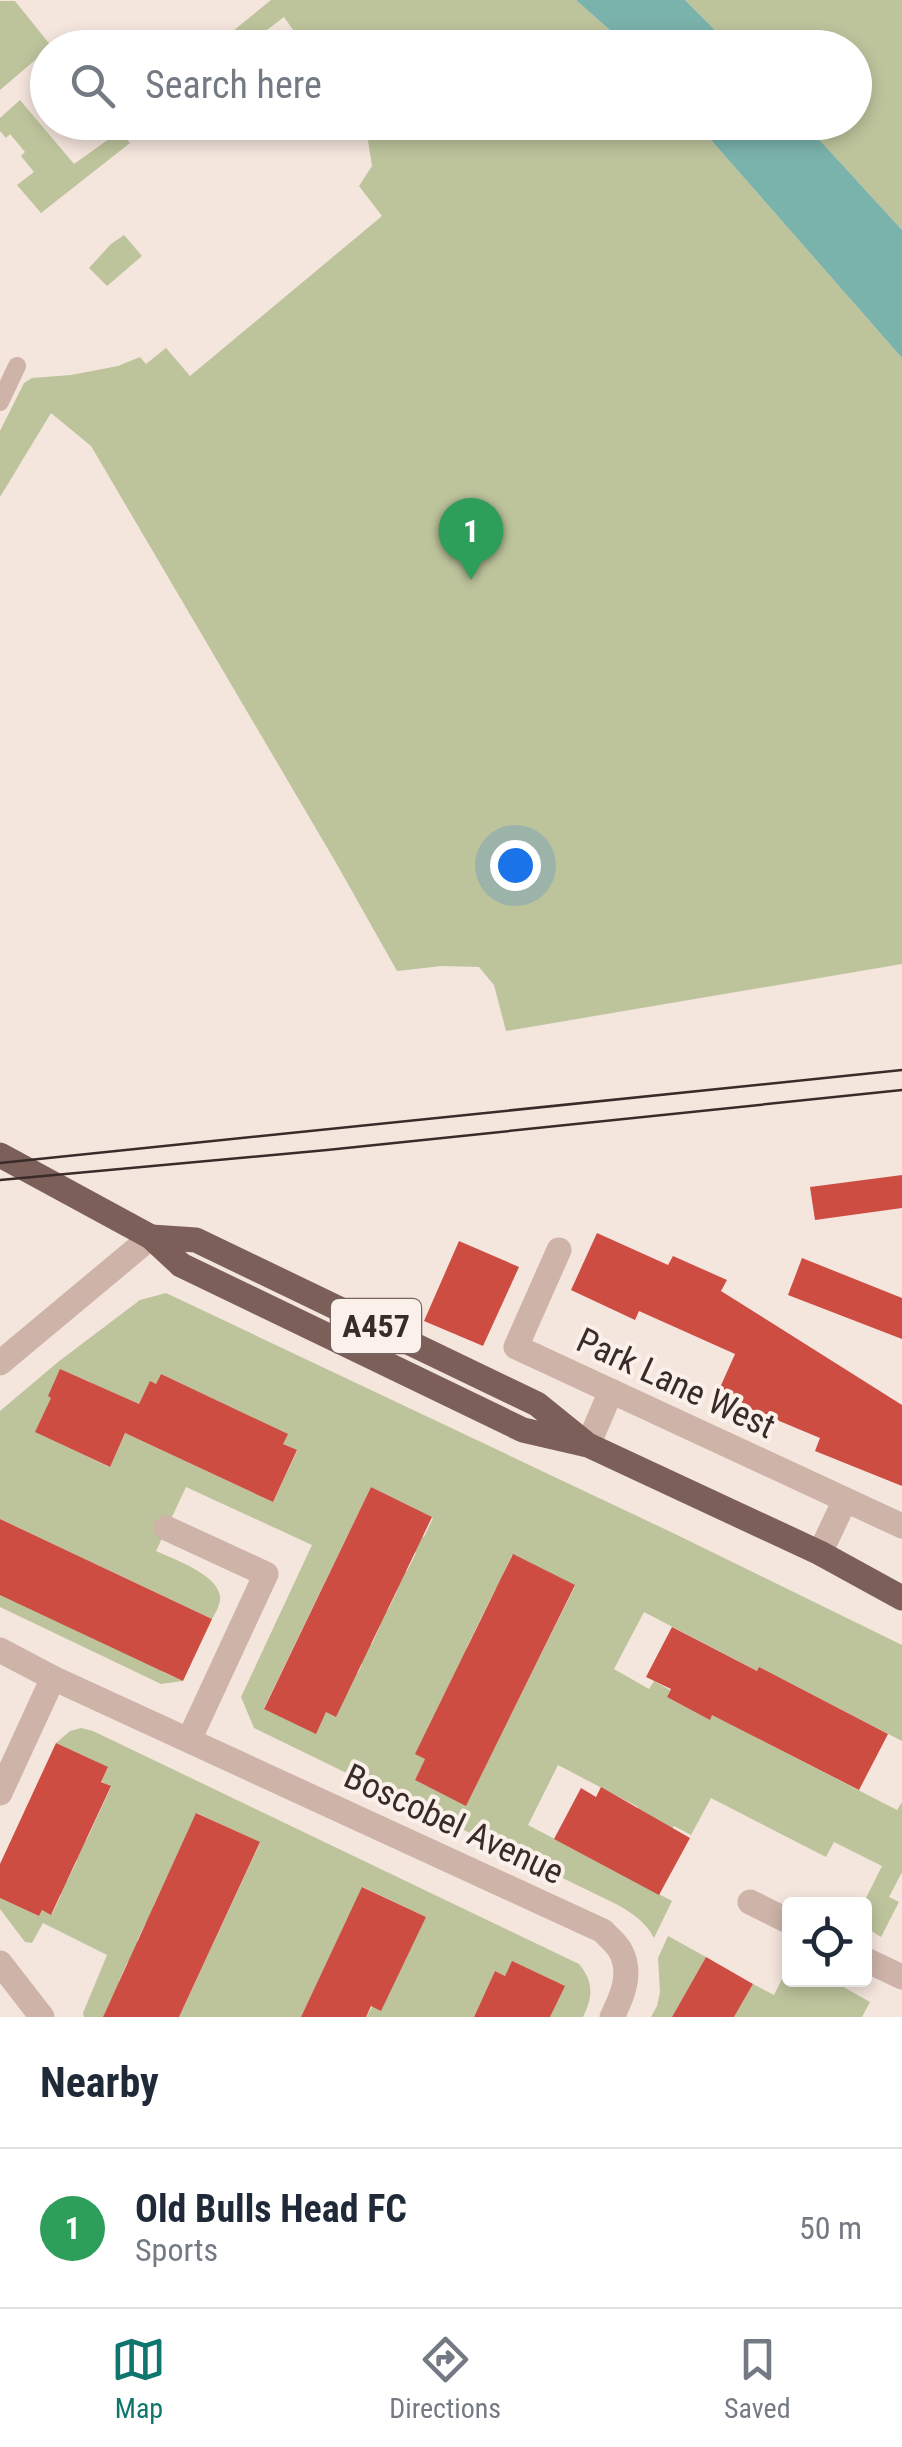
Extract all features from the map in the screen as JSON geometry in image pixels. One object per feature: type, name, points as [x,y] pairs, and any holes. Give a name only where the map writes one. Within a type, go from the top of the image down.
[{"type":"main road","name":"A457","points":[[0,1154],[151,1237],[196,1240],[537,1404],[588,1446],[820,1553],[902,1598]]},
{"type":"street","points":[[0,1362],[151,1237]]},
{"type":"street","name":"Park Lane West","points":[[558,1250],[516,1347],[902,1526]]},
{"type":"street","points":[[588,1446],[611,1391]]},
{"type":"street","points":[[820,1553],[845,1500]]},
{"type":"street","points":[[166,1528],[266,1574],[189,1740]]},
{"type":"street","name":"Boscobel Avenue","points":[[0,1650],[53,1678],[603,1930],[621,1951],[626,1971],[624,1992],[612,2017]]},
{"type":"street","points":[[0,1793],[53,1678]]},
{"type":"street","points":[[750,1902],[782,1918]]},
{"type":"street","points":[[872,1962],[902,1977]]},
{"type":"street","points":[[0,1963],[42,2017]]},
{"type":"lane","points":[[0,402],[17,366]]},
{"type":"green space","points":[[271,0],[576,0],[610,30],[293,30],[284,17],[267,30],[234,30]]},
{"type":"green space","points":[[685,0],[902,0],[902,230],[820,140],[872,140],[872,30],[715,30]]},
{"type":"green space","points":[[0,1],[15,1],[38,30],[30,30],[30,64],[0,90]]},
{"type":"green space","points":[[20,100],[30,112],[30,140],[54,140],[74,164],[107,140],[130,143],[41,213],[17,185],[34,172],[21,156],[25,152],[10,134],[6,138],[0,131],[0,118]]},
{"type":"green space","points":[[711,140],[902,358],[902,964],[506,1031],[494,985],[479,967],[397,971],[91,446],[51,413],[0,497],[0,431],[24,383],[32,378],[118,366],[140,357],[146,364],[166,348],[190,376],[382,216],[359,186],[372,166],[368,141]]},
{"type":"green space","points":[[124,235],[142,256],[107,286],[89,268]]},
{"type":"green space","points":[[166,1293],[902,1645],[902,1741],[644,1612],[614,1669],[649,1689],[654,1681],[670,1690],[667,1697],[709,1719],[714,1712],[897,1810],[902,1802],[902,1872],[889,1897],[899,1902],[881,1937],[872,1931],[872,1897],[866,1897],[882,1866],[834,1842],[826,1857],[711,1798],[691,1835],[674,1826],[669,1835],[634,1817],[638,1807],[558,1765],[528,1825],[672,1901],[654,1938],[638,1918],[616,1904],[254,1728],[241,1697],[312,1545],[186,1487],[156,1551],[193,1568],[217,1588],[220,1599],[212,1619],[0,1519],[0,1411],[140,1300]],"holes":[[[70,1374],[90,1382],[86,1392],[134,1415],[150,1382],[156,1384],[161,1374],[253,1418],[297,1451],[273,1502],[125,1433],[109,1467],[36,1432]],[[371,1487],[433,1518],[424,1537],[414,1533],[407,1548],[416,1553],[407,1571],[397,1567],[388,1586],[397,1591],[388,1610],[378,1606],[380,1626],[372,1644],[362,1640],[352,1660],[362,1664],[358,1673],[347,1669],[336,1716],[326,1712],[315,1733],[264,1708]],[[512,1555],[575,1586],[466,1805],[415,1780],[425,1759],[437,1710],[460,1663],[469,1667],[467,1647],[495,1590],[513,1579],[503,1574]]]},
{"type":"green space","points":[[0,1594],[167,1661],[163,1672],[183,1681],[161,1684],[0,1607]]},
{"type":"green space","points":[[81,1728],[579,1964],[590,1990],[583,2017],[550,2017],[564,1986],[512,1962],[505,1976],[495,1971],[474,2017],[366,2017],[426,1917],[363,1887],[301,2017],[179,2017],[260,1843],[197,1813],[187,1833],[196,1838],[180,1849],[153,1907],[163,1912],[145,1924],[137,1941],[147,1947],[127,1963],[119,1981],[129,1986],[111,1999],[106,2017],[84,2017],[107,1955],[43,1923],[32,1943],[25,1942],[0,1909],[0,1898],[39,1916],[42,1910],[52,1914],[61,1895],[51,1890],[68,1879],[77,1861],[67,1856],[87,1839],[111,1787],[101,1781],[108,1768],[56,1743],[70,1731]]},
{"type":"green space","points":[[668,1936],[706,1957],[672,2017],[651,2017],[660,1992],[658,1958]]},
{"type":"green space","points":[[782,1979],[782,1987],[843,1987],[870,2002],[862,2017],[734,2017],[753,1984],[774,1995]]},
{"type":"water","points":[[576,0],[685,0],[715,30],[610,30]]},
{"type":"water","points":[[711,140],[820,140],[902,230],[902,358]]},
{"type":"building","points":[[902,1175],[902,1208],[815,1220],[810,1187]]},
{"type":"building","points":[[597,1233],[668,1265],[673,1256],[727,1280],[721,1291],[902,1405],[902,1486],[815,1451],[820,1438],[718,1392],[735,1354],[639,1311],[635,1320],[571,1290]]},
{"type":"building","points":[[459,1241],[519,1267],[483,1346],[424,1321]]},
{"type":"building","points":[[802,1258],[902,1298],[902,1339],[788,1295]]},
{"type":"building","points":[[60,1369],[139,1404],[150,1381],[156,1384],[161,1374],[288,1434],[283,1444],[297,1450],[273,1502],[125,1433],[110,1467],[35,1432]]},
{"type":"building","points":[[371,1487],[432,1517],[336,1717],[326,1712],[316,1734],[264,1709]]},
{"type":"building","points":[[0,1519],[212,1619],[183,1681],[0,1595]]},
{"type":"building","points":[[513,1554],[575,1585],[466,1806],[415,1780],[425,1759],[415,1754]]},
{"type":"building","points":[[672,1627],[888,1734],[859,1790],[712,1715],[710,1720],[667,1697],[671,1689],[646,1677]]},
{"type":"building","points":[[56,1743],[108,1767],[101,1782],[111,1786],[51,1915],[42,1910],[39,1916],[0,1898],[0,1864]]},
{"type":"building","points":[[601,1787],[690,1838],[659,1895],[554,1839],[581,1788],[596,1797]]},
{"type":"building","points":[[196,1813],[260,1842],[179,2017],[103,2017]]},
{"type":"building","points":[[362,1887],[426,1917],[381,2011],[371,2006],[366,2017],[301,2017]]},
{"type":"building","points":[[706,1957],[753,1984],[734,2017],[672,2017]]},
{"type":"building","points":[[512,1961],[565,1986],[550,2017],[474,2017],[495,1971],[505,1976]]},
{"type":"tram line","points":[[0,1163],[902,1070]]},
{"type":"tram line","points":[[0,1180],[902,1090]]},
{"type":"place","name":"Old Bulls Head FC","points":[[471,580]]}]
